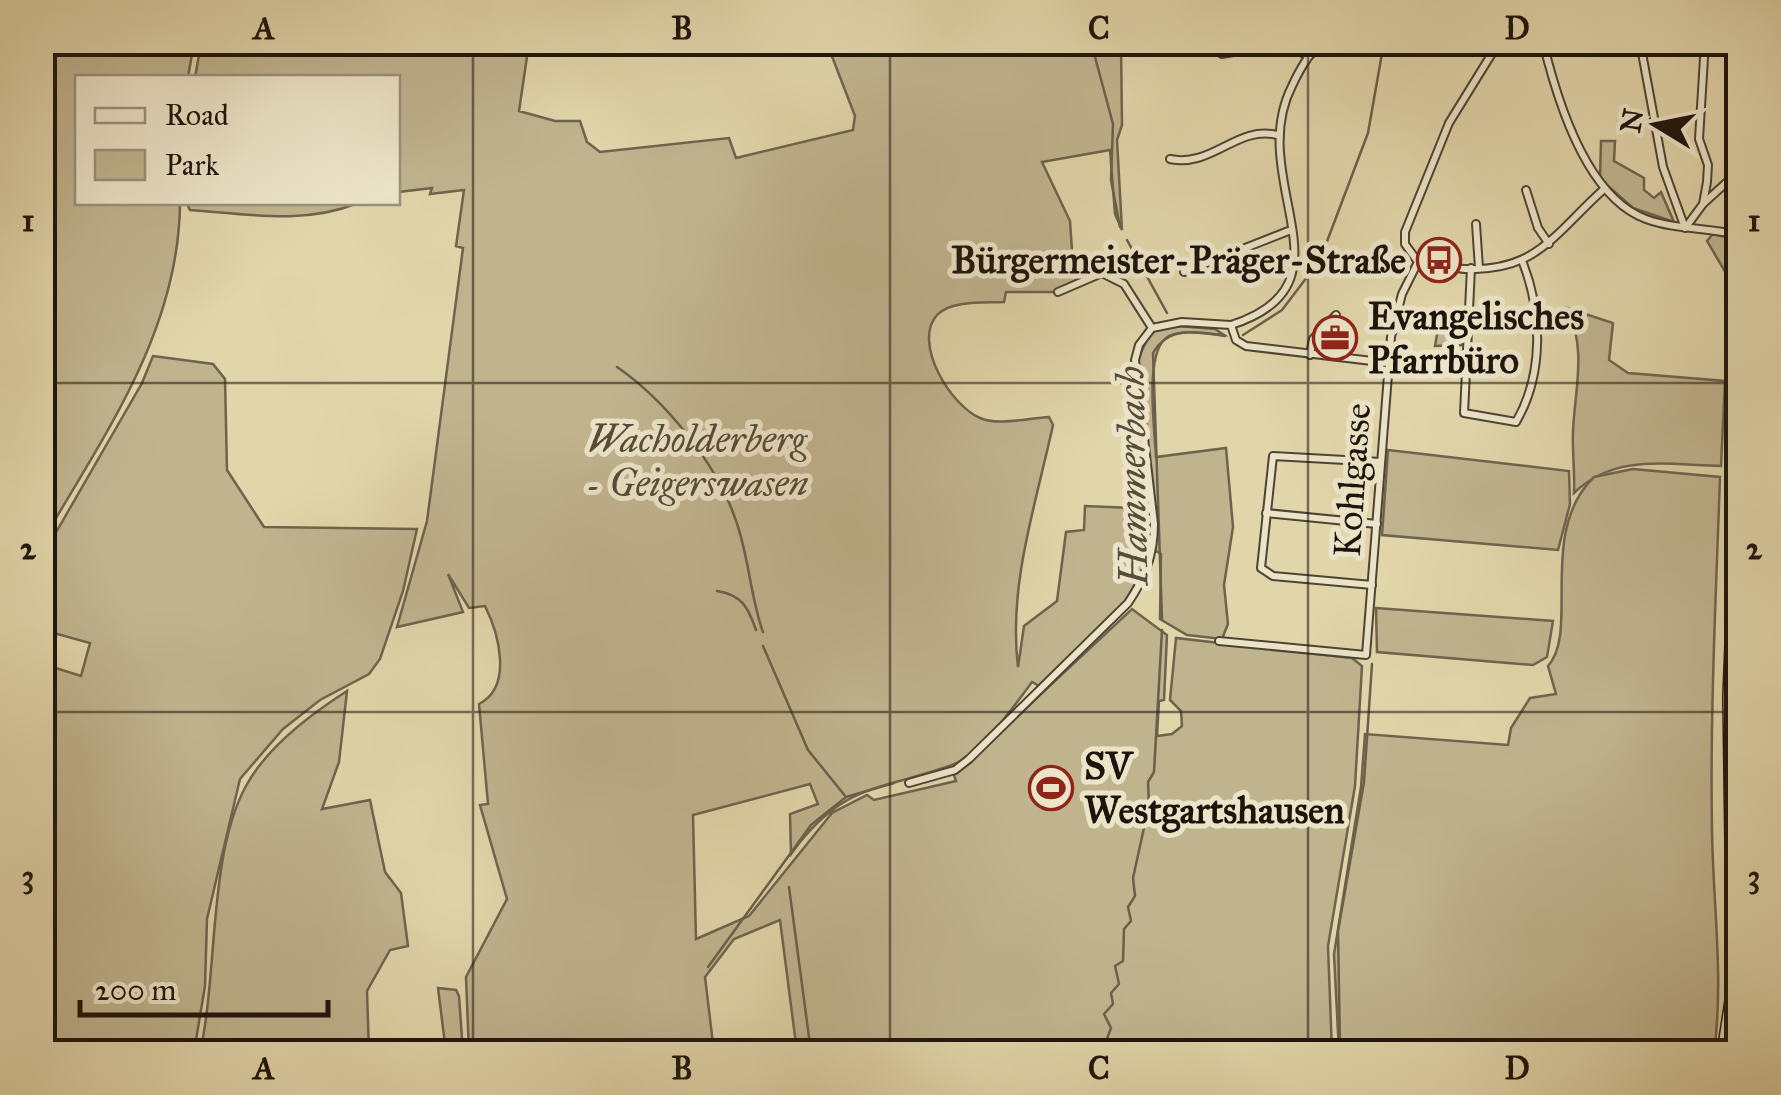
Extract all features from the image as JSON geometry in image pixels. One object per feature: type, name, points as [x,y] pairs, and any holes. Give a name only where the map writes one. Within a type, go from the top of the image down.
[{"type":"main road","points":[[1722,1052],[1735,988],[1728,698],[1738,433]]},
{"type":"street","points":[[1218,42],[1222,54],[1275,46],[1297,49],[1308,56]]},
{"type":"street","points":[[909,783],[954,770],[969,759],[1128,604],[1141,584],[1154,544],[1154,524],[1135,360],[1139,346],[1152,328],[1182,322],[1231,326],[1266,311],[1291,284],[1296,267],[1277,134],[1287,95],[1308,56],[1323,42]]},
{"type":"street","points":[[1499,42],[1449,123],[1405,232],[1405,244],[1418,262],[1475,268],[1523,263],[1549,244],[1603,190]]},
{"type":"street","points":[[1543,42],[1562,102],[1603,190],[1647,220],[1738,236]]},
{"type":"street","points":[[1640,42],[1663,167],[1686,228]]},
{"type":"street","points":[[1703,204],[1708,165],[1699,139],[1705,42]]},
{"type":"street","points":[[1170,159],[1198,160],[1240,138],[1262,131],[1277,134]]},
{"type":"street","points":[[1686,228],[1703,204],[1738,172]]},
{"type":"street","points":[[1526,190],[1534,219],[1549,244]]},
{"type":"street","points":[[1476,224],[1464,413],[1509,424],[1516,422],[1522,411],[1536,365],[1536,303],[1523,263]]},
{"type":"street","points":[[1184,272],[1291,230]]},
{"type":"street","name":"Kohlgasse","points":[[1219,642],[1366,655],[1389,363],[1402,294],[1418,262]]},
{"type":"street","points":[[1058,292],[1092,276],[1115,277],[1152,328]]},
{"type":"street","points":[[1310,355],[1313,339],[1336,315]]},
{"type":"street","points":[[1231,326],[1236,340],[1246,346],[1389,363]]},
{"type":"street","points":[[1372,585],[1265,573],[1262,568],[1266,513],[1272,456],[1382,462]]},
{"type":"street","points":[[1266,513],[1377,524]]},
{"type":"green space","points":[[43,42],[194,43],[188,75],[75,75],[75,205],[180,205],[176,250],[153,337],[113,420],[43,540]]},
{"type":"green space","name":"Wacholderberg - Geigerswasen","points":[[201,43],[529,43],[519,111],[555,121],[580,121],[587,142],[600,152],[729,138],[736,158],[853,130],[855,116],[828,46],[834,43],[1121,43],[1122,125],[1117,140],[1122,230],[1115,214],[1110,150],[1042,162],[1070,221],[1072,250],[1090,269],[1088,274],[1053,292],[1006,292],[1004,302],[950,307],[937,315],[930,327],[929,341],[947,388],[969,411],[995,421],[1049,417],[1053,425],[1020,575],[1018,667],[1024,626],[1057,601],[1066,532],[1084,530],[1085,506],[1133,508],[1138,536],[1150,537],[1143,571],[1124,603],[1039,686],[1032,682],[974,751],[952,765],[846,801],[828,813],[791,854],[790,814],[818,804],[810,784],[693,815],[696,939],[749,916],[832,813],[867,795],[874,800],[956,781],[954,775],[1132,609],[1167,635],[1164,700],[1159,701],[1157,736],[1172,734],[1182,726],[1181,711],[1170,700],[1176,638],[1352,658],[1362,666],[1355,786],[1328,946],[1332,1052],[797,1052],[780,920],[734,939],[705,977],[714,1052],[469,1052],[466,977],[507,899],[480,805],[488,804],[479,704],[490,696],[500,673],[498,645],[485,606],[469,608],[448,574],[463,612],[397,627],[427,521],[463,248],[456,246],[464,190],[430,194],[432,188],[400,192],[400,75],[196,75]]},
{"type":"green space","points":[[1601,141],[1615,141],[1614,161],[1644,178],[1644,190],[1654,198],[1661,192],[1674,222],[1633,208],[1600,179]]},
{"type":"green space","points":[[188,205],[352,205],[296,216],[190,210]]},
{"type":"green space","points":[[1713,234],[1738,240],[1736,283],[1730,280],[1707,241]]},
{"type":"green space","points":[[1567,308],[1613,323],[1609,360],[1628,373],[1725,381],[1721,466],[1625,467],[1590,480],[1574,493],[1578,354]]},
{"type":"green space","points":[[1441,311],[1464,316],[1462,345],[1435,346]]},
{"type":"green space","points":[[1731,314],[1736,338],[1733,457],[1727,464]]},
{"type":"green space","points":[[1165,325],[1215,329],[1224,335],[1189,332],[1169,336],[1156,357],[1152,391],[1156,457],[1226,448],[1233,527],[1224,585],[1228,624],[1222,639],[1187,635],[1160,619],[1161,554],[1156,551],[1138,359],[1150,333]]},
{"type":"green space","points":[[153,356],[213,364],[225,379],[227,470],[264,527],[417,529],[403,591],[380,659],[369,674],[320,700],[283,729],[240,779],[207,919],[205,986],[194,1052],[43,1052],[43,664],[81,676],[90,643],[43,630],[43,555],[142,383]]},
{"type":"green space","points":[[1388,450],[1569,471],[1570,504],[1558,550],[1382,535]]},
{"type":"green space","points":[[1633,469],[1720,477],[1712,742],[1718,969],[1714,1052],[1339,1052],[1334,954],[1361,787],[1365,734],[1508,745],[1511,728],[1530,698],[1556,694],[1548,666],[1557,650],[1561,629],[1563,552],[1567,525],[1577,499],[1594,477]]},
{"type":"green space","points":[[1738,513],[1738,903],[1731,701]]},
{"type":"green space","points":[[1376,608],[1553,621],[1547,657],[1533,665],[1377,652]]},
{"type":"green space","points":[[347,691],[339,762],[322,809],[370,800],[385,872],[401,893],[408,946],[390,950],[367,991],[369,1052],[200,1052],[219,880],[234,814],[246,786],[266,758],[305,721]]},
{"type":"green space","points":[[438,988],[456,990],[459,996],[463,1052],[446,1052]]},
{"type":"waterway","points":[[1091,42],[1113,124],[1111,180],[1120,227]]},
{"type":"waterway","name":"Hammerbach","points":[[1326,244],[1368,133],[1384,42]]},
{"type":"waterway","points":[[1127,240],[1167,313]]},
{"type":"waterway","name":"Hammerbach","points":[[1243,335],[1282,310],[1323,256]]},
{"type":"waterway","name":"Hammerbach","points":[[1162,619],[1153,353],[1175,334],[1225,336]]},
{"type":"waterway","points":[[617,367],[670,415],[715,476],[740,532],[763,632]]},
{"type":"waterway","points":[[717,591],[743,603],[756,630]]},
{"type":"waterway","name":"Hammerbach","points":[[1102,1052],[1111,1028],[1104,1014],[1113,1004],[1111,993],[1119,984],[1115,966],[1123,961],[1124,929],[1131,921],[1128,907],[1135,896],[1133,878],[1149,805],[1148,782],[1154,772],[1162,630]]},
{"type":"waterway","points":[[763,646],[808,750],[846,797]]},
{"type":"waterway","points":[[1340,1047],[1338,931],[1364,782],[1372,664]]},
{"type":"waterway","points":[[708,967],[811,825],[846,797],[894,783]]},
{"type":"waterway","points":[[789,887],[811,1052]]},
{"type":"place","name":"Bürgermeister-Präger-Straße","points":[[1439,260]]},
{"type":"place","name":"Evangelisches Pfarrbüro","points":[[1335,338]]},
{"type":"place","name":"SV Westgartshausen","points":[[1051,788]]}]
